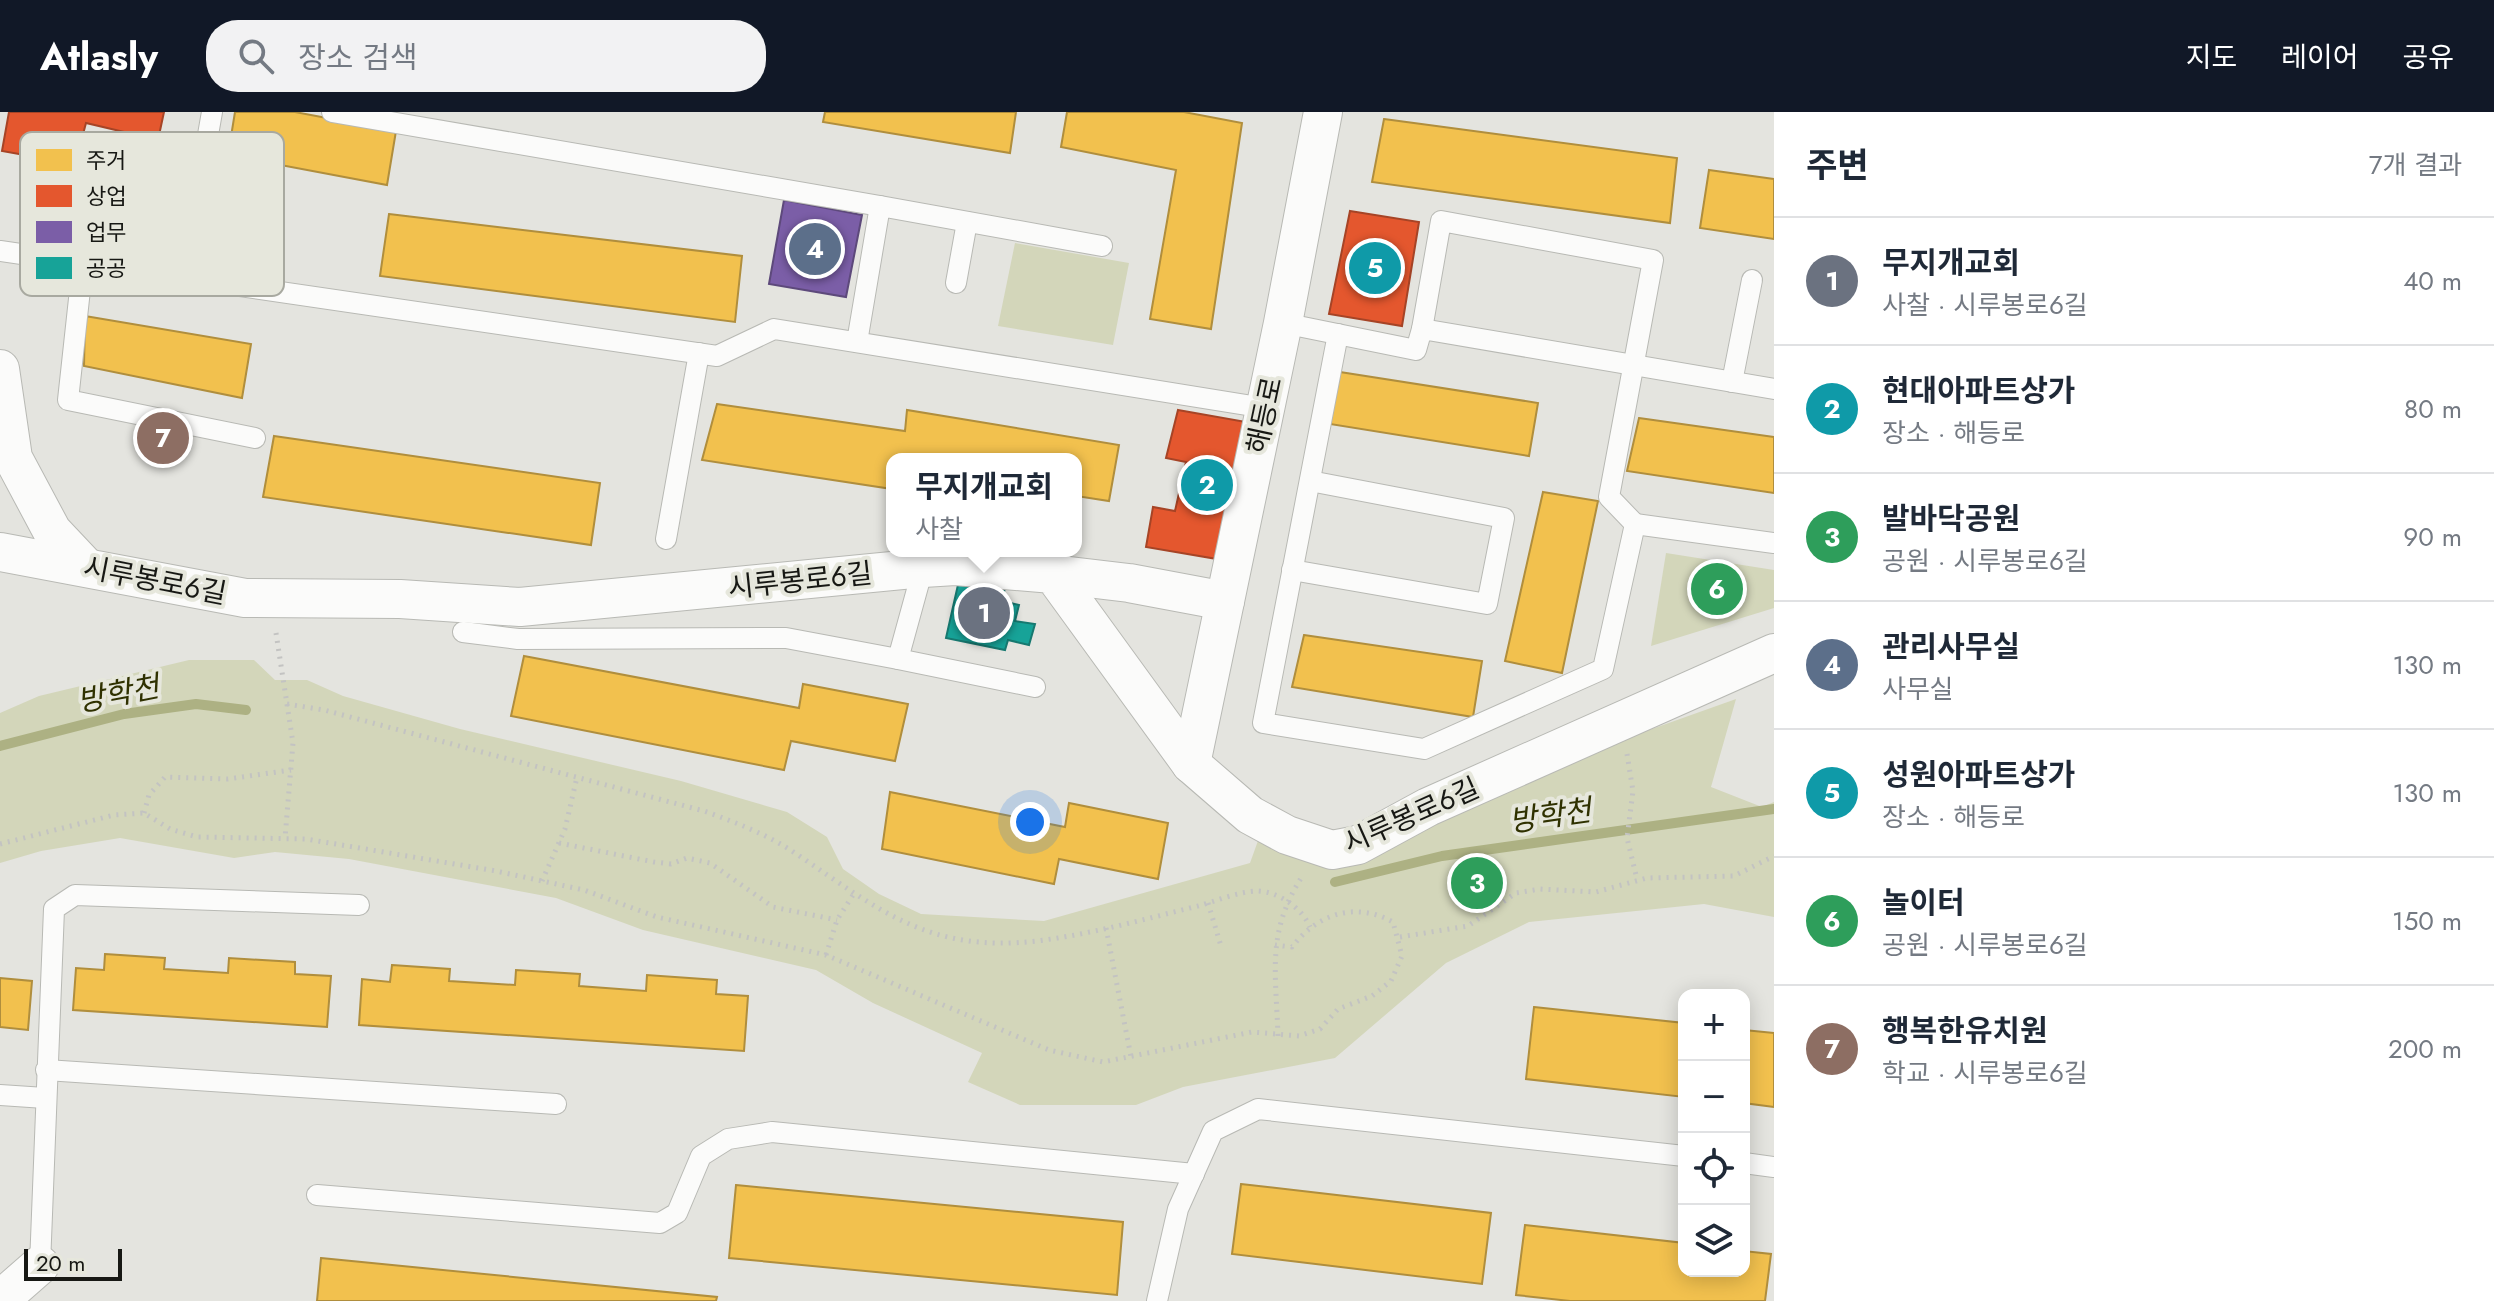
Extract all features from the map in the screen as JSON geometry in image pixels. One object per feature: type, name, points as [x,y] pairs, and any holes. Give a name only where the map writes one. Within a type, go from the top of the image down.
[{"type":"street","name":"해등로","points":[[1191,764],[1283,323],[1323,112]]},
{"type":"street","points":[[0,369],[13,458],[52,531],[85,566]]},
{"type":"street","name":"시루봉로6길","points":[[0,552],[245,598],[400,599],[520,607],[955,566],[1053,574],[1191,764],[1250,815],[1287,835],[1321,847],[1344,849],[1358,845],[1428,807],[1774,653]]},
{"type":"street","points":[[1053,574],[1129,583],[1225,601]]},
{"type":"street","points":[[0,1300],[40,1265]]},
{"type":"lane","points":[[208,132],[212,112]]},
{"type":"lane","points":[[332,112],[1102,246]]},
{"type":"lane","points":[[857,342],[880,206]]},
{"type":"lane","points":[[1283,323],[1416,350],[1441,221],[1653,260],[1609,497],[1635,524],[1774,543]]},
{"type":"lane","points":[[956,283],[967,222]]},
{"type":"lane","points":[[0,251],[20,254]]},
{"type":"lane","points":[[1732,382],[1752,280]]},
{"type":"lane","points":[[284,292],[717,356],[774,329],[1265,408]]},
{"type":"lane","points":[[79,296],[68,400],[255,438]]},
{"type":"lane","points":[[1422,329],[1774,389]]},
{"type":"lane","points":[[1338,334],[1263,723],[1424,749],[1603,669],[1635,524]]},
{"type":"lane","points":[[666,539],[699,353]]},
{"type":"lane","points":[[1292,570],[1487,604],[1504,518],[1310,481]]},
{"type":"lane","points":[[898,659],[923,568]]},
{"type":"lane","points":[[463,632],[518,639],[786,638],[1035,687]]},
{"type":"lane","points":[[40,1265],[54,909],[75,895],[359,905]]},
{"type":"lane","points":[[46,1070],[556,1104]]},
{"type":"lane","points":[[0,1095],[45,1098]]},
{"type":"lane","points":[[1157,1301],[1178,1209],[1213,1131],[1258,1109],[1678,1155]]},
{"type":"lane","points":[[317,1195],[660,1223],[677,1213],[701,1156],[728,1139],[772,1132],[1194,1174]]},
{"type":"lane","points":[[1750,1164],[1774,1167]]},
{"type":"path","points":[[271,598],[293,743],[285,838]]},
{"type":"path","points":[[287,704],[324,710],[704,811],[756,830],[896,920],[940,937],[981,943],[1036,941],[1106,928],[1258,891],[1286,901],[1304,913],[1310,927]]},
{"type":"path","points":[[144,813],[149,795],[165,777],[228,779],[291,770]]},
{"type":"path","points":[[542,881],[559,843],[577,777]]},
{"type":"path","points":[[1633,791],[1627,838],[1637,879]]},
{"type":"path","points":[[0,844],[114,815],[144,813],[170,829],[197,837],[285,838],[370,848],[542,881],[584,890],[657,917],[826,955],[1049,1050],[1103,1062],[1252,1032],[1299,1036],[1320,1029],[1338,1009],[1391,981],[1402,956],[1400,937],[1393,922],[1375,912],[1324,917],[1292,947],[1275,945]]},
{"type":"path","points":[[559,843],[654,862],[671,864],[687,858],[710,863],[773,907],[837,920]]},
{"type":"path","points":[[1278,1036],[1275,945],[1286,901],[1321,847]]},
{"type":"path","points":[[1400,937],[1468,926],[1516,893],[1540,889],[1596,892],[1637,879],[1734,876],[1774,856]]},
{"type":"path","points":[[826,955],[837,920],[854,894]]},
{"type":"path","points":[[1208,903],[1221,946]]},
{"type":"path","points":[[1106,928],[1131,1057]]},
{"type":"green space","points":[[1015,243],[1129,263],[1113,345],[998,326]]},
{"type":"green space","points":[[1666,553],[1774,570],[1774,608],[1651,646]]},
{"type":"green space","points":[[189,660],[254,660],[275,680],[307,680],[343,696],[460,729],[681,781],[787,812],[827,837],[843,869],[879,894],[921,914],[1044,921],[1250,863],[1259,838],[1332,865],[1579,755],[1736,699],[1711,787],[1762,807],[1774,802],[1774,917],[1704,904],[1529,922],[1446,963],[1335,1058],[1183,1087],[1136,1105],[1020,1105],[968,1082],[982,1053],[873,1003],[816,970],[643,930],[556,898],[349,859],[275,852],[234,858],[120,838],[41,851],[0,863],[0,713],[39,696]]},
{"type":"building: 주거","points":[[235,112],[295,112],[396,131],[387,185],[284,166],[284,132],[232,132]]},
{"type":"building: 주거","points":[[825,112],[1016,112],[1010,153],[823,122]]},
{"type":"building: 주거","points":[[1067,112],[1184,112],[1242,123],[1211,329],[1150,319],[1176,170],[1061,147]]},
{"type":"building: 주거","points":[[1384,119],[1677,158],[1670,223],[1372,182]]},
{"type":"building: 주거","points":[[1709,170],[1774,179],[1774,239],[1700,228]]},
{"type":"building: 주거","points":[[389,214],[742,256],[735,322],[380,276]]},
{"type":"building: 주거","points":[[85,316],[251,344],[242,398],[84,366]]},
{"type":"building: 주거","points":[[1340,372],[1538,403],[1529,456],[1330,424]]},
{"type":"building: 주거","points":[[717,404],[905,431],[907,410],[1119,445],[1109,501],[1082,497],[1082,453],[886,453],[886,488],[702,460]]},
{"type":"building: 주거","points":[[1639,418],[1774,437],[1774,493],[1627,471]]},
{"type":"building: 주거","points":[[274,436],[600,483],[591,545],[263,497]]},
{"type":"building: 주거","points":[[1543,492],[1598,501],[1562,673],[1505,661]]},
{"type":"building: 주거","points":[[1304,635],[1482,661],[1473,717],[1292,687]]},
{"type":"building: 주거","points":[[524,656],[799,708],[803,684],[908,704],[895,761],[791,741],[784,770],[511,716]]},
{"type":"building: 주거","points":[[890,792],[1065,827],[1069,803],[1168,823],[1158,879],[1059,859],[1054,884],[882,849]]},
{"type":"building: 주거","points":[[105,954],[165,958],[164,969],[228,973],[229,958],[295,962],[295,974],[331,976],[327,1027],[73,1010],[76,968],[104,970]]},
{"type":"building: 주거","points":[[392,965],[450,969],[449,981],[515,985],[516,970],[580,974],[579,986],[646,991],[647,975],[717,980],[716,994],[748,996],[744,1051],[359,1025],[362,979],[390,982]]},
{"type":"building: 주거","points":[[0,978],[32,981],[28,1030],[0,1027]]},
{"type":"building: 주거","points":[[1534,1007],[1678,1022],[1678,1096],[1526,1079]]},
{"type":"building: 주거","points":[[1750,1031],[1774,1033],[1774,1107],[1750,1104]]},
{"type":"building: 주거","points":[[1241,1184],[1491,1213],[1482,1284],[1232,1254]]},
{"type":"building: 주거","points":[[736,1185],[1123,1222],[1117,1295],[729,1258]]},
{"type":"building: 주거","points":[[1525,1225],[1678,1242],[1678,1277],[1750,1277],[1750,1252],[1771,1254],[1765,1301],[1570,1301],[1516,1295]]},
{"type":"building: 주거","points":[[321,1258],[717,1297],[716,1301],[317,1301]]},
{"type":"building: 상업","points":[[9,112],[164,112],[160,132],[124,132],[86,123],[84,132],[20,132],[20,154],[2,151]]},
{"type":"building: 상업","points":[[1350,211],[1419,222],[1402,326],[1329,314]]},
{"type":"building: 상업","points":[[1178,410],[1246,422],[1217,559],[1146,547],[1153,507],[1175,511],[1186,462],[1166,458]]},
{"type":"building: 업무","points":[[784,200],[862,215],[846,297],[769,284]]},
{"type":"building: 공공","points":[[960,576],[1006,583],[1002,601],[1019,605],[1015,621],[1035,624],[1029,645],[1008,640],[1005,650],[946,638]]},
{"type":"waterway","name":"방학천","points":[[0,746],[124,714],[196,704],[246,710]]},
{"type":"waterway","name":"방학천","points":[[1335,882],[1442,856],[1774,809]]},
{"type":"place","name":"관리사무실","points":[[815,249]]},
{"type":"place","name":"성원아파트상가","points":[[1375,268]]},
{"type":"place","name":"행복한유치원","points":[[163,438]]},
{"type":"place","name":"현대아파트상가","points":[[1207,485]]},
{"type":"place","name":"놀이터","points":[[1717,589]]},
{"type":"place","name":"무지개교회","points":[[984,613]]},
{"type":"place","name":"발바닥공원","points":[[1477,883]]}]
